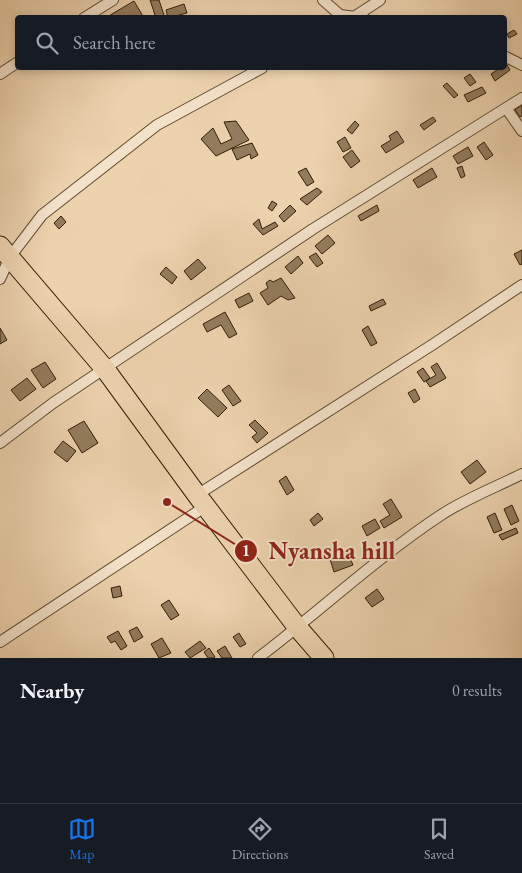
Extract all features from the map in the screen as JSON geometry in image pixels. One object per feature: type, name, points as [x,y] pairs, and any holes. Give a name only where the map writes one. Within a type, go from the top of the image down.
[{"type":"highway","points":[[5,251],[105,369],[201,500],[298,628],[324,658]]},
{"type":"street","points":[[89,15],[113,0]]},
{"type":"street","points":[[323,0],[340,15]]},
{"type":"street","points":[[361,15],[380,0]]},
{"type":"street","points":[[507,58],[522,65]]},
{"type":"street","points":[[0,74],[15,64]]},
{"type":"street","points":[[0,279],[5,251],[42,214],[157,125],[258,70]]},
{"type":"street","points":[[0,443],[54,403],[313,229],[522,98]]},
{"type":"street","points":[[506,108],[522,131]]},
{"type":"street","points":[[0,642],[201,500],[522,284]]},
{"type":"street","points":[[258,658],[298,628],[368,568],[442,514],[522,474]]},
{"type":"building","points":[[150,0],[159,0],[164,15],[155,15]]},
{"type":"building","points":[[134,1],[142,15],[110,15]]},
{"type":"building","points":[[184,4],[187,13],[167,15],[166,10]]},
{"type":"building","points":[[514,30],[517,34],[509,38],[507,34]]},
{"type":"building","points":[[507,65],[510,70],[495,81],[491,74],[497,70],[507,70]]},
{"type":"building","points":[[470,74],[476,82],[470,86],[464,78]]},
{"type":"building","points":[[447,83],[458,95],[454,98],[443,86]]},
{"type":"building","points":[[482,87],[486,93],[468,102],[464,95]]},
{"type":"building","points":[[522,105],[522,116],[520,117],[515,110]]},
{"type":"building","points":[[433,117],[436,121],[424,130],[420,125]]},
{"type":"building","points":[[236,121],[249,140],[216,156],[201,139],[213,128],[221,144],[232,139],[224,122]]},
{"type":"building","points":[[355,121],[359,125],[352,134],[347,130]]},
{"type":"building","points":[[397,131],[404,142],[386,153],[381,146],[391,140],[389,136]]},
{"type":"building","points":[[345,137],[351,148],[343,152],[337,142]]},
{"type":"building","points":[[484,142],[493,155],[486,160],[477,147]]},
{"type":"building","points":[[252,143],[258,155],[251,159],[250,154],[237,160],[232,149]]},
{"type":"building","points":[[468,147],[473,156],[458,164],[453,156]]},
{"type":"building","points":[[352,150],[360,161],[351,168],[343,157]]},
{"type":"building","points":[[462,166],[465,176],[461,178],[457,168]]},
{"type":"building","points":[[306,168],[314,182],[307,186],[298,172]]},
{"type":"building","points":[[432,168],[437,177],[418,188],[413,180]]},
{"type":"building","points":[[317,188],[322,192],[307,205],[300,199]]},
{"type":"building","points":[[272,201],[277,204],[272,211],[268,208]]},
{"type":"building","points":[[290,205],[296,211],[284,222],[279,216]]},
{"type":"building","points":[[377,205],[379,211],[361,221],[358,216]]},
{"type":"building","points":[[61,216],[66,222],[59,229],[54,223]]},
{"type":"building","points":[[259,219],[262,229],[275,222],[278,226],[263,235],[253,224]]},
{"type":"building","points":[[328,235],[335,243],[322,254],[315,246]]},
{"type":"building","points":[[522,250],[522,264],[520,265],[514,254]]},
{"type":"building","points":[[316,253],[323,263],[317,267],[309,257]]},
{"type":"building","points":[[298,256],[303,263],[291,274],[285,267]]},
{"type":"building","points":[[198,259],[206,268],[191,280],[184,271]]},
{"type":"building","points":[[166,267],[177,277],[172,284],[160,274]]},
{"type":"building","points":[[281,278],[295,298],[288,300],[281,296],[268,305],[260,293],[268,288],[266,283],[270,280],[273,282]]},
{"type":"building","points":[[249,293],[253,301],[239,308],[235,300]]},
{"type":"building","points":[[383,299],[386,304],[371,311],[369,306]]},
{"type":"building","points":[[225,312],[237,334],[229,338],[221,325],[207,332],[203,324]]},
{"type":"building","points":[[368,326],[377,343],[371,346],[362,330]]},
{"type":"building","points":[[0,328],[7,340],[0,344]]},
{"type":"building","points":[[45,362],[56,379],[43,388],[31,370]]},
{"type":"building","points":[[437,363],[446,378],[430,387],[426,381],[436,375],[431,367]]},
{"type":"building","points":[[423,368],[430,378],[424,382],[417,372]]},
{"type":"building","points":[[27,378],[36,389],[20,401],[11,390]]},
{"type":"building","points":[[229,385],[241,401],[233,406],[222,390]]},
{"type":"building","points":[[207,389],[227,408],[218,417],[198,398]]},
{"type":"building","points":[[415,389],[420,399],[414,403],[408,393]]},
{"type":"building","points":[[255,420],[268,433],[257,443],[252,437],[257,433],[249,425]]},
{"type":"building","points":[[84,421],[98,443],[82,453],[68,430]]},
{"type":"building","points":[[63,441],[76,451],[67,462],[54,452]]},
{"type":"building","points":[[477,460],[486,472],[470,484],[461,472]]},
{"type":"building","points":[[286,476],[294,490],[287,495],[279,481]]},
{"type":"building","points":[[391,499],[402,517],[384,528],[380,521],[390,515],[383,504]]},
{"type":"building","points":[[512,505],[519,521],[511,525],[504,509]]},
{"type":"building","points":[[318,513],[323,519],[314,526],[310,520]]},
{"type":"building","points":[[495,513],[502,530],[494,533],[487,517]]},
{"type":"building","points":[[375,519],[380,528],[367,536],[362,526]]},
{"type":"building","points":[[516,528],[518,533],[502,540],[499,535]]},
{"type":"building","points":[[348,553],[353,565],[334,572],[330,559]]},
{"type":"building","points":[[120,586],[122,596],[113,598],[111,588]]},
{"type":"building","points":[[377,589],[384,599],[372,607],[365,598]]},
{"type":"building","points":[[169,600],[179,615],[171,620],[161,605]]},
{"type":"building","points":[[137,627],[143,637],[134,642],[129,631]]},
{"type":"building","points":[[118,631],[127,646],[121,650],[115,641],[111,643],[107,637]]},
{"type":"building","points":[[239,633],[246,644],[240,647],[233,637]]},
{"type":"building","points":[[162,638],[171,653],[159,658],[151,644]]},
{"type":"building","points":[[200,641],[206,648],[190,658],[185,652]]},
{"type":"building","points":[[225,646],[232,658],[222,658],[217,651]]},
{"type":"building","points":[[209,648],[215,657],[208,658],[204,652]]},
{"type":"place","name":"Nyansha hill","points":[[167,502]]}]
